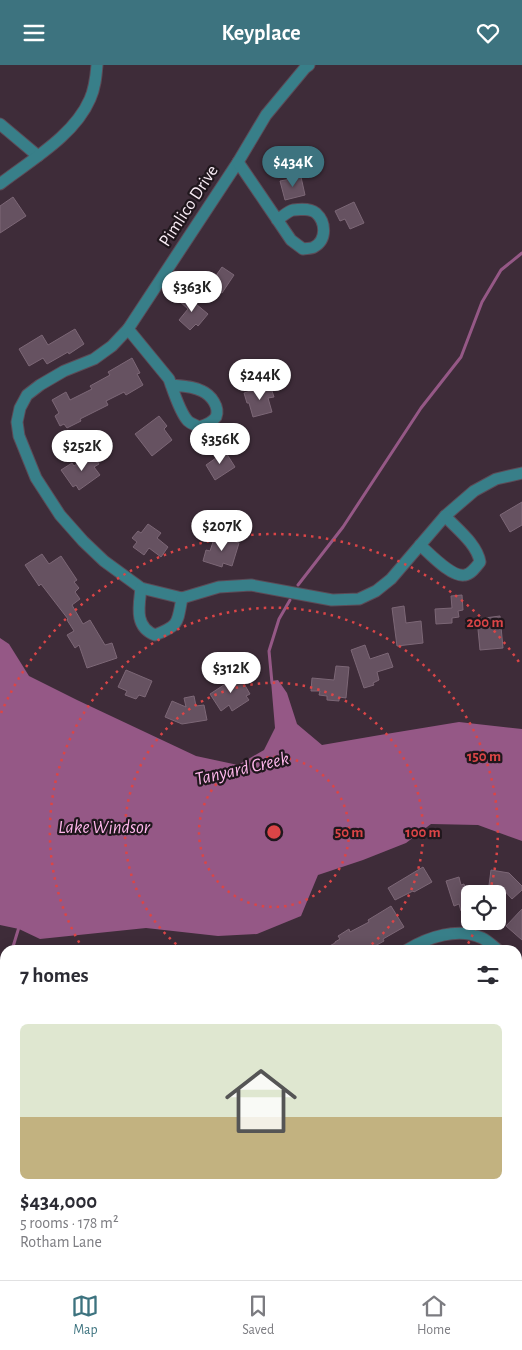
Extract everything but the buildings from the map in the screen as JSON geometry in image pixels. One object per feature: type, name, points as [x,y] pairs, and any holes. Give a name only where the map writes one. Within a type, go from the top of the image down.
[{"type":"street","points":[[0,184],[55,143],[81,115],[93,92],[97,65]]},
{"type":"street","name":"Pimlico Drive","points":[[182,598],[141,588],[104,561],[60,515],[36,478],[18,436],[17,422],[20,408],[27,395],[40,385],[64,371],[94,359],[112,346],[128,329],[238,162],[266,115],[304,68],[309,65]]},
{"type":"street","points":[[0,124],[38,156]]},
{"type":"street","points":[[238,162],[277,220]]},
{"type":"street","points":[[128,329],[169,379],[171,385]]},
{"type":"street","points":[[141,588],[138,615],[148,633],[155,635],[172,628],[177,622],[182,598],[219,587],[251,585],[332,600],[359,599],[376,591],[392,579],[445,516],[474,491],[496,479],[522,473]]},
{"type":"street","points":[[420,545],[452,573],[459,576],[467,575],[474,569],[480,562],[478,555],[445,516]]},
{"type":"street","points":[[414,945],[441,935],[466,933],[483,938],[492,945]]},
{"type":"water","name":"Lake Windsor","points":[[0,638],[9,644],[29,676],[196,756],[238,765],[264,750],[275,728],[271,681],[278,680],[287,693],[297,724],[322,745],[459,722],[522,729],[522,841],[478,825],[431,824],[406,843],[318,875],[301,916],[257,934],[218,936],[146,928],[40,939],[19,929],[0,925]]},
{"type":"waterway","points":[[298,585],[343,527],[421,408],[461,357],[482,302],[501,270],[522,253]]},
{"type":"waterway","points":[[272,683],[269,651],[279,619],[290,600]]},
{"type":"waterway","points":[[14,945],[19,927]]},
{"type":"water label","name":"Tanyard Creek","points":[[242,769]]}]
